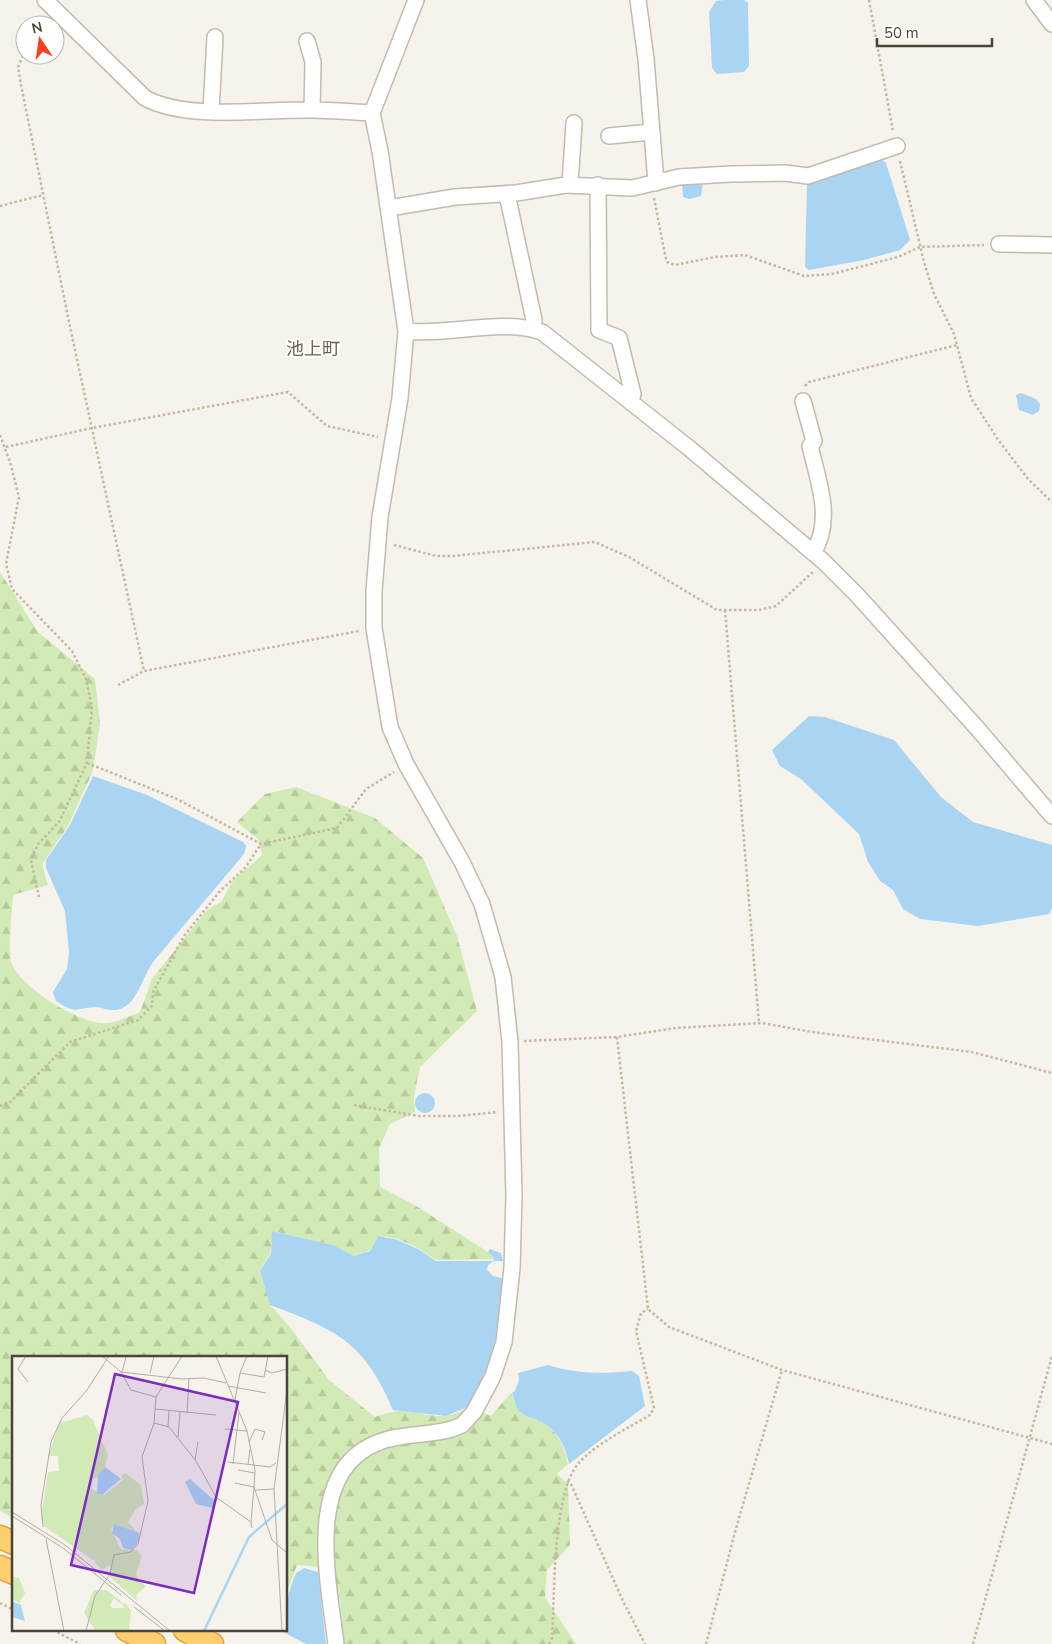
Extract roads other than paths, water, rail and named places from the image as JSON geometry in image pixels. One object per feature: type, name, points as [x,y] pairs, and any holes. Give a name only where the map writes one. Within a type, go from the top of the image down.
[{"type":"highway","points":[[0,1537],[12,1542]]},
{"type":"highway","points":[[0,1567],[12,1573]]},
{"type":"highway","points":[[131,1632],[154,1644]]},
{"type":"highway","points":[[189,1632],[212,1644]]},
{"type":"street","points":[[46,0],[145,98],[175,110],[312,110],[372,113]]},
{"type":"street","points":[[336,1644],[325,1548],[330,1502],[335,1483],[355,1456],[377,1443],[400,1437],[439,1433],[462,1425],[474,1412],[496,1368],[504,1342],[512,1268],[514,1195],[510,1042],[502,978],[482,904],[462,862],[406,764],[390,727],[374,628],[374,591],[378,540],[400,398],[406,331],[389,208],[372,113],[416,0]]},
{"type":"street","points":[[638,0],[646,59],[653,183]]},
{"type":"street","points":[[1034,0],[1052,24]]},
{"type":"street","points":[[212,111],[215,37]]},
{"type":"street","points":[[307,41],[313,62],[312,110]]},
{"type":"street","points":[[570,185],[574,123]]},
{"type":"street","points":[[609,136],[651,132]]},
{"type":"street","points":[[389,208],[455,197],[507,194],[570,185],[632,188],[679,177],[785,173],[808,176],[897,146]]},
{"type":"street","points":[[598,185],[599,330],[619,338],[633,394],[630,401]]},
{"type":"street","points":[[507,194],[534,320],[533,329]]},
{"type":"street","points":[[999,244],[1052,245]]},
{"type":"street","points":[[406,331],[425,333],[493,328],[533,329],[542,332],[630,401],[818,557],[857,595],[977,728],[1052,816]]},
{"type":"street","points":[[803,401],[814,441],[810,446],[825,510],[818,557]]},
{"type":"water","points":[[744,0],[748,3],[749,66],[744,72],[717,74],[712,68],[709,12],[716,1]]},
{"type":"water","points":[[881,159],[886,163],[910,240],[900,250],[864,260],[809,270],[805,267],[807,184]]},
{"type":"water","points":[[699,181],[703,183],[701,196],[689,199],[683,197],[682,182]]},
{"type":"water","points":[[1021,393],[1036,399],[1040,404],[1039,411],[1033,415],[1019,410],[1016,395]]},
{"type":"water","points":[[809,716],[825,717],[894,740],[941,797],[973,822],[1052,845],[1052,908],[1049,914],[978,926],[920,919],[903,909],[893,890],[880,881],[868,862],[859,834],[801,779],[780,766],[772,750]]},
{"type":"water","points":[[93,776],[147,795],[243,842],[246,846],[244,854],[153,962],[137,993],[126,1006],[109,1010],[96,1007],[76,1010],[56,1001],[53,992],[67,969],[69,952],[65,911],[46,868],[46,860],[70,825]]},
{"type":"water","points":[[425,1093],[432,1096],[435,1103],[432,1110],[425,1113],[418,1110],[415,1103],[418,1096]]},
{"type":"water","points":[[272,1231],[333,1245],[354,1256],[370,1251],[378,1236],[398,1240],[420,1250],[436,1261],[493,1261],[494,1258],[488,1252],[490,1249],[501,1253],[503,1261],[494,1261],[488,1265],[487,1270],[493,1276],[505,1279],[507,1316],[484,1386],[470,1406],[446,1416],[393,1410],[371,1368],[359,1353],[345,1341],[313,1322],[270,1305],[260,1271],[271,1254]]},
{"type":"water","points":[[548,1365],[590,1372],[632,1371],[639,1376],[645,1406],[569,1464],[565,1450],[555,1433],[545,1424],[521,1413],[517,1408],[512,1393],[515,1391],[519,1380],[518,1373]]},
{"type":"water","points":[[304,1568],[318,1572],[326,1644],[306,1644],[283,1632],[288,1632],[288,1601],[296,1573]]},
{"type":"district","name":"池上町","points":[[313,349]]}]
